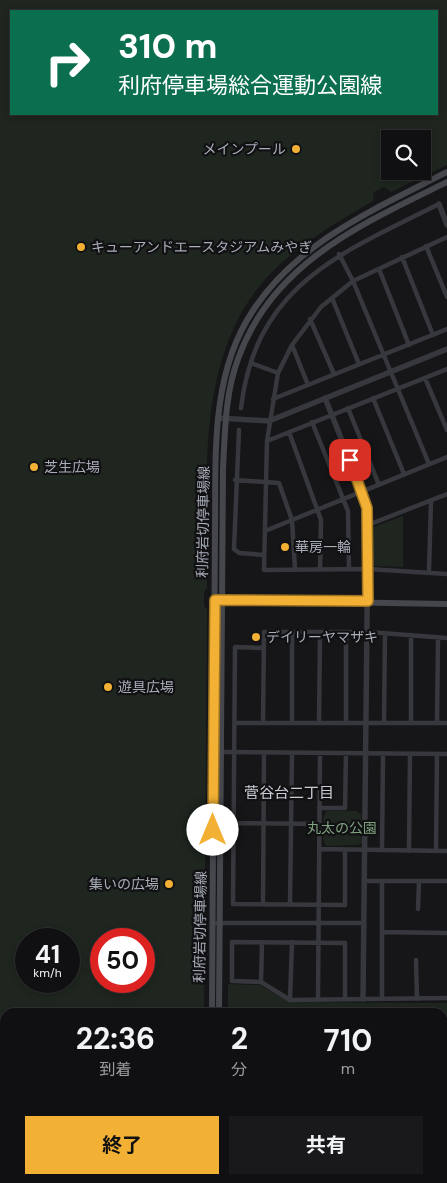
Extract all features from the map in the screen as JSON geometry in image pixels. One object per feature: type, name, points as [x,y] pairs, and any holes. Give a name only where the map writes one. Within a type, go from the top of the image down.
[{"type":"main road","name":"利府岩切停車場線","points":[[219,1008],[216,923],[215,600],[218,418],[220,396],[231,353],[250,313],[282,273],[319,242],[340,229],[447,172]]},
{"type":"main road","name":"利府岩切停車場線","points":[[212,1008],[221,752],[226,418],[237,361],[247,336],[271,298],[291,275],[309,260],[348,234],[447,182]]},
{"type":"main road","points":[[215,600],[368,601],[447,604]]},
{"type":"street","points":[[240,408],[250,363],[261,334],[283,301],[301,283],[339,254],[439,204],[447,225]]},
{"type":"street","points":[[447,237],[354,281],[332,298],[310,319],[292,345],[278,373],[269,421],[264,555],[264,570],[368,569],[429,571],[447,574]]},
{"type":"street","points":[[426,246],[447,297]]},
{"type":"street","points":[[339,254],[354,281],[429,464]]},
{"type":"street","points":[[402,257],[433,335]]},
{"type":"street","points":[[379,269],[409,344]]},
{"type":"street","points":[[332,298],[359,364]]},
{"type":"street","points":[[310,319],[334,374]]},
{"type":"street","points":[[273,399],[447,329]]},
{"type":"street","points":[[292,345],[308,385]]},
{"type":"street","points":[[218,418],[269,421],[447,349]]},
{"type":"street","points":[[250,363],[278,373]]},
{"type":"street","points":[[267,441],[447,369]]},
{"type":"street","points":[[425,378],[447,430]]},
{"type":"street","points":[[325,398],[363,492],[368,525],[368,632],[364,753],[363,999]]},
{"type":"street","points":[[373,398],[404,474]]},
{"type":"street","points":[[348,408],[379,485]]},
{"type":"street","points":[[312,422],[348,511],[348,569]]},
{"type":"street","points":[[238,430],[234,549],[239,553],[264,555]]},
{"type":"street","points":[[289,432],[321,520],[320,569]]},
{"type":"street","points":[[265,531],[447,457]]},
{"type":"street","points":[[236,480],[279,483],[292,520],[296,569]]},
{"type":"street","points":[[368,525],[447,494]]},
{"type":"street","points":[[429,571],[431,501]]},
{"type":"street","points":[[263,723],[264,632],[368,632],[447,638]]},
{"type":"street","points":[[292,632],[292,723]]},
{"type":"street","points":[[319,723],[320,632]]},
{"type":"street","points":[[346,632],[346,723]]},
{"type":"street","points":[[384,723],[385,633]]},
{"type":"street","points":[[411,723],[412,635]]},
{"type":"street","points":[[437,723],[438,637]]},
{"type":"street","points":[[264,648],[235,648],[235,752],[232,823],[233,904],[345,906],[345,850]]},
{"type":"street","points":[[235,723],[447,723]]},
{"type":"street","points":[[221,752],[447,754]]},
{"type":"street","points":[[263,904],[264,753]]},
{"type":"street","points":[[290,905],[292,753]]},
{"type":"street","points":[[318,999],[320,753]]},
{"type":"street","points":[[319,808],[345,808],[346,753]]},
{"type":"street","points":[[382,850],[383,754]]},
{"type":"street","points":[[409,850],[410,754]]},
{"type":"street","points":[[436,851],[437,754]]},
{"type":"street","points":[[232,823],[319,824]]},
{"type":"street","points":[[319,849],[447,851]]},
{"type":"street","points":[[364,881],[447,881]]},
{"type":"street","points":[[382,881],[382,999]]},
{"type":"street","points":[[418,909],[419,881]]},
{"type":"street","points":[[216,923],[363,923]]},
{"type":"street","points":[[382,932],[447,933]]},
{"type":"street","points":[[345,999],[345,943],[232,942],[232,981],[261,982],[290,1000],[447,998]]},
{"type":"street","points":[[261,982],[262,942]]},
{"type":"street","points":[[290,1000],[292,942]]},
{"type":"street","points":[[416,960],[417,999]]},
{"type":"green space","points":[[0,0],[447,0],[447,165],[431,173],[431,130],[381,130],[381,180],[416,180],[391,192],[384,187],[374,192],[373,201],[309,241],[285,260],[274,270],[248,303],[229,339],[217,379],[210,420],[206,505],[207,588],[204,592],[204,606],[207,609],[204,1008],[0,1008]]},
{"type":"green space","points":[[403,516],[403,567],[375,566],[372,564],[373,527]]},
{"type":"green space","name":"丸太の公園","points":[[327,811],[356,811],[361,814],[362,842],[359,845],[326,846],[322,829]]},
{"type":"green space","points":[[228,984],[260,985],[289,1002],[447,1003],[447,1008],[228,1008]]},
{"type":"place","name":"メインプール","points":[[296,149]]},
{"type":"place","name":"キューアンドエースタジアムみやぎ","points":[[81,247]]},
{"type":"place","name":"芝生広場","points":[[34,467]]},
{"type":"place","name":"華房一輪","points":[[285,547]]},
{"type":"place","name":"デイリーヤマザキ","points":[[256,637]]},
{"type":"place","name":"遊具広場","points":[[108,687]]},
{"type":"place","name":"集いの広場","points":[[169,884]]},
{"type":"district","name":"菅谷台二丁目","points":[[289,793]]},
{"type":"route","points":[[213,830],[215,600],[368,601],[367,508],[350,460]]}]
